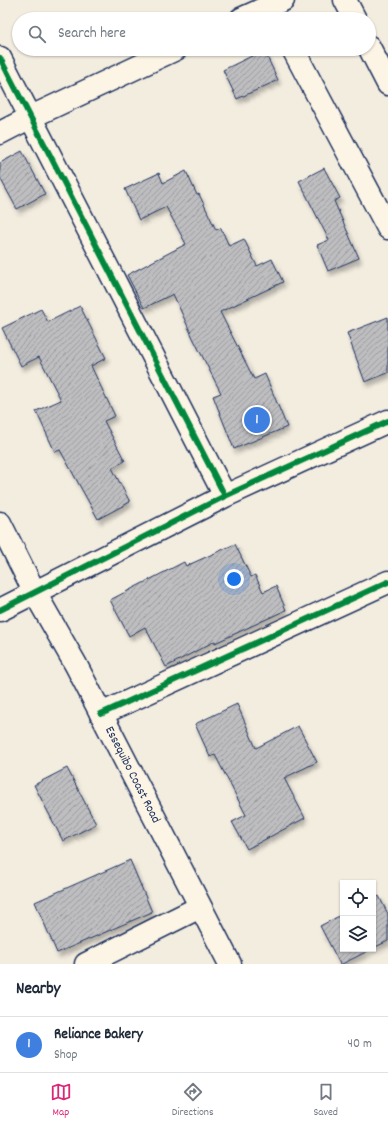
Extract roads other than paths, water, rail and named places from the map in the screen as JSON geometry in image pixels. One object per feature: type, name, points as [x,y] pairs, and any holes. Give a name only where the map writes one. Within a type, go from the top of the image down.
[{"type":"street","points":[[345,0],[351,12]]},
{"type":"street","points":[[259,12],[275,6]]},
{"type":"street","points":[[0,132],[161,56]]},
{"type":"street","points":[[297,56],[388,228]]},
{"type":"street","points":[[374,56],[388,84]]},
{"type":"street","points":[[0,58],[225,496]]},
{"type":"street","points":[[0,610],[225,496],[388,421]]},
{"type":"street","name":"Essequibo Coast Road","points":[[0,523],[35,593],[76,665],[230,964]]},
{"type":"street","points":[[101,714],[388,582]]},
{"type":"street","points":[[86,964],[200,907]]},
{"type":"place","name":"Reliance Bakery","points":[[257,420]]}]
